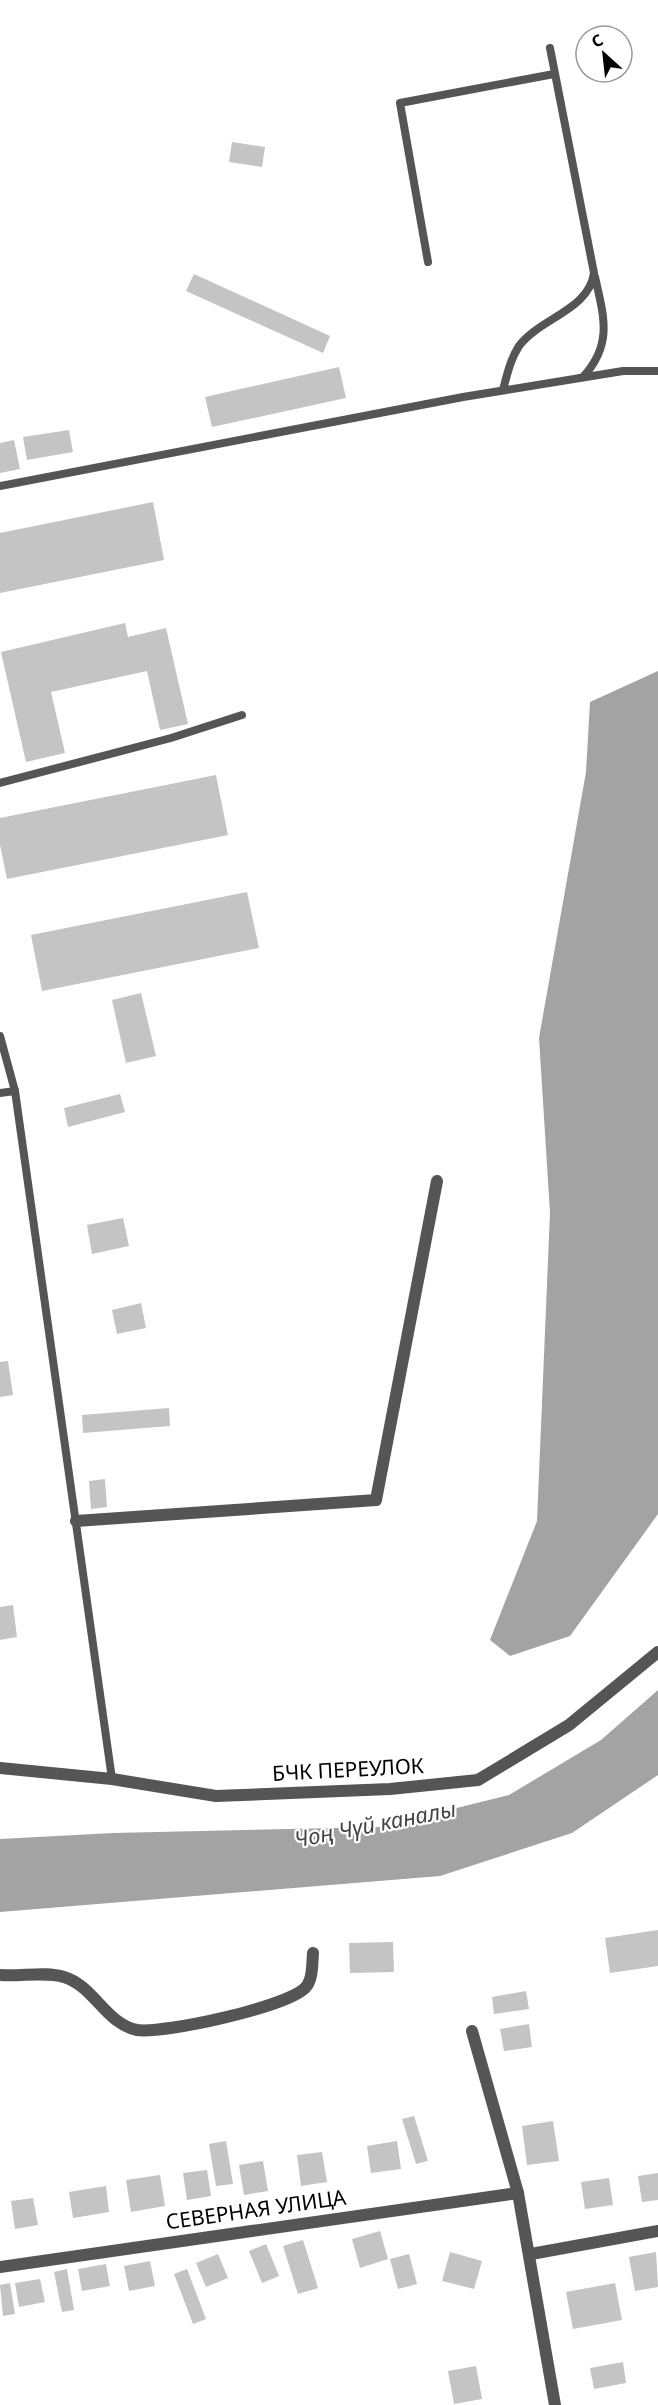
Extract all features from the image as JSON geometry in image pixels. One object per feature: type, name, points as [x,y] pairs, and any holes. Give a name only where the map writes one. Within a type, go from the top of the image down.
[{"type":"street","points":[[76,1521],[376,1500],[437,1181]]},
{"type":"street","name":"БЧК ПЕРЕУЛОК","points":[[0,1768],[112,1779],[216,1796],[390,1789],[478,1780],[569,1725],[658,1652]]},
{"type":"street","points":[[0,1975],[65,1977],[78,1984],[124,2025],[138,2030],[188,2024],[242,2013],[296,1995],[309,1981],[313,1953]]},
{"type":"street","points":[[472,2031],[518,2193],[531,2254],[555,2405]]},
{"type":"street","name":"СЕВЕРНАЯ УЛИЦА","points":[[0,2266],[518,2193]]},
{"type":"street","points":[[531,2254],[658,2231]]},
{"type":"lane","points":[[550,48],[604,331],[597,361],[583,378]]},
{"type":"lane","points":[[428,262],[400,103],[554,74]]},
{"type":"lane","points":[[503,390],[510,364],[520,346],[534,330],[585,295],[593,285],[594,273]]},
{"type":"lane","points":[[0,486],[503,390],[623,371],[658,370]]},
{"type":"lane","points":[[0,783],[171,738],[242,715]]},
{"type":"lane","points":[[0,1036],[15,1091],[112,1779]]},
{"type":"lane","points":[[0,1093],[15,1091]]},
{"type":"shaded area","points":[[658,671],[658,1514],[570,1636],[510,1656],[490,1640],[537,1521],[550,1213],[539,1038],[586,772],[590,702]]},
{"type":"shaded area","points":[[658,1690],[658,1775],[572,1833],[440,1876],[0,1912],[0,1839],[113,1833],[380,1827],[509,1795],[601,1740]]},
{"type":"building","points":[[232,142],[265,147],[262,167],[229,162]]},
{"type":"building","points":[[194,274],[330,336],[323,353],[186,291]]},
{"type":"building","points":[[339,367],[346,398],[212,427],[205,397]]},
{"type":"building","points":[[69,430],[73,452],[27,460],[23,437]]},
{"type":"building","points":[[14,440],[20,469],[0,473],[0,443]]},
{"type":"building","points":[[153,502],[164,560],[0,593],[0,533]]},
{"type":"building","points":[[125,623],[128,637],[166,628],[188,724],[160,730],[147,671],[51,692],[65,753],[26,762],[1,652]]},
{"type":"building","points":[[216,775],[228,835],[7,879],[0,845],[0,818]]},
{"type":"building","points":[[247,892],[259,948],[42,991],[31,935]]},
{"type":"building","points":[[141,993],[156,1056],[126,1063],[112,1000]]},
{"type":"building","points":[[120,1094],[125,1112],[68,1127],[64,1108]]},
{"type":"building","points":[[123,1218],[129,1246],[92,1254],[87,1225]]},
{"type":"building","points":[[141,1303],[146,1328],[117,1334],[112,1310]]},
{"type":"building","points":[[8,1361],[13,1395],[0,1397],[0,1362]]},
{"type":"building","points":[[169,1408],[170,1426],[83,1433],[82,1415]]},
{"type":"building","points":[[105,1479],[107,1507],[91,1509],[89,1481]]},
{"type":"building","points":[[13,1605],[17,1637],[0,1640],[0,1607]]},
{"type":"building","points":[[658,1930],[658,1966],[610,1973],[605,1938]]},
{"type":"building","points":[[393,1942],[394,1972],[350,1973],[349,1943]]},
{"type":"building","points":[[526,1991],[529,2009],[494,2014],[492,1997]]},
{"type":"building","points":[[529,2024],[532,2047],[504,2051],[500,2029]]},
{"type":"building","points":[[414,2116],[428,2161],[416,2164],[402,2119]]},
{"type":"building","points":[[553,2121],[559,2161],[527,2165],[522,2126]]},
{"type":"building","points":[[226,2141],[233,2184],[216,2186],[209,2144]]},
{"type":"building","points":[[397,2141],[401,2169],[371,2173],[367,2146]]},
{"type":"building","points":[[322,2152],[327,2182],[301,2186],[297,2155]]},
{"type":"building","points":[[263,2161],[268,2191],[244,2195],[239,2165]]},
{"type":"building","points":[[207,2170],[211,2196],[187,2200],[183,2173]]},
{"type":"building","points":[[658,2173],[658,2200],[642,2202],[638,2176]]},
{"type":"building","points":[[160,2175],[165,2206],[131,2212],[126,2180]]},
{"type":"building","points":[[609,2178],[613,2205],[585,2209],[581,2182]]},
{"type":"building","points":[[106,2186],[109,2212],[73,2218],[69,2192]]},
{"type":"building","points":[[33,2198],[38,2225],[15,2229],[11,2201]]},
{"type":"building","points":[[380,2231],[388,2259],[360,2268],[352,2239]]},
{"type":"building","points":[[303,2240],[318,2288],[298,2294],[283,2246]]},
{"type":"building","points":[[266,2244],[279,2276],[262,2283],[249,2251]]},
{"type":"building","points":[[450,2252],[482,2261],[474,2289],[442,2281]]},
{"type":"building","points":[[656,2252],[658,2287],[635,2291],[629,2257]]},
{"type":"building","points":[[218,2254],[228,2278],[206,2287],[196,2263]]},
{"type":"building","points":[[409,2254],[417,2284],[398,2289],[390,2259]]},
{"type":"building","points":[[150,2261],[155,2286],[129,2291],[124,2266]]},
{"type":"building","points":[[106,2264],[110,2286],[82,2291],[78,2269]]},
{"type":"building","points":[[67,2269],[74,2310],[62,2312],[54,2272]]},
{"type":"building","points":[[187,2269],[206,2319],[193,2324],[174,2274]]},
{"type":"building","points":[[40,2279],[45,2302],[19,2307],[15,2283]]},
{"type":"building","points":[[10,2283],[15,2314],[3,2316],[0,2285]]},
{"type":"building","points":[[615,2283],[622,2320],[573,2329],[566,2292]]},
{"type":"building","points":[[623,2362],[626,2383],[594,2389],[590,2368]]},
{"type":"building","points":[[476,2366],[482,2399],[454,2404],[448,2371]]},
{"type":"water label","name":"Чоң Чүй каналы","points":[[375,1824]]}]
